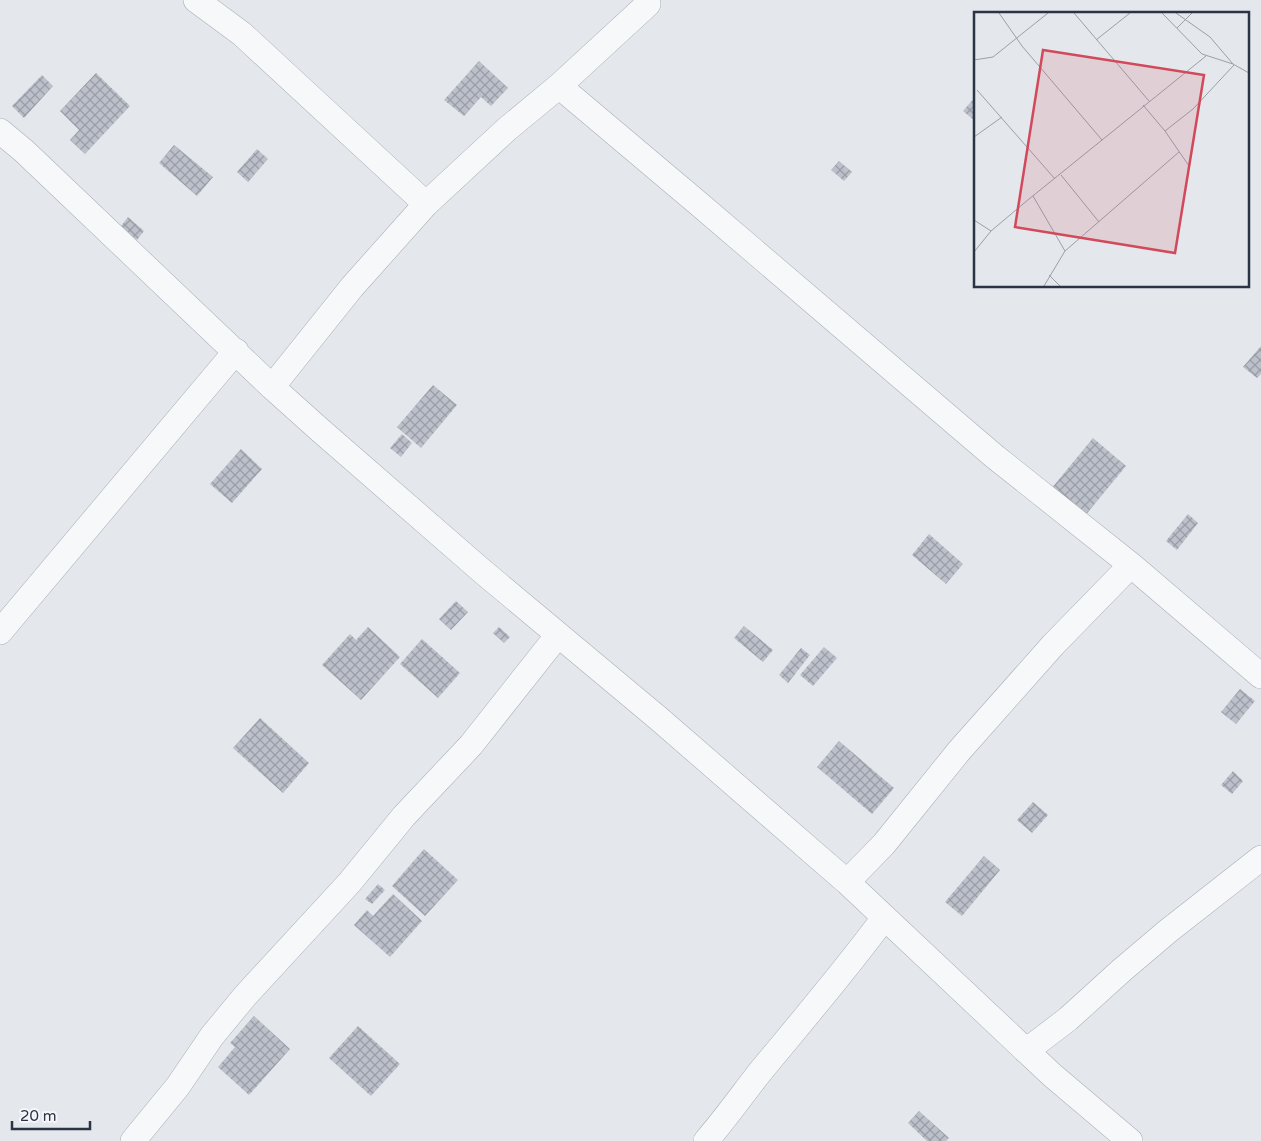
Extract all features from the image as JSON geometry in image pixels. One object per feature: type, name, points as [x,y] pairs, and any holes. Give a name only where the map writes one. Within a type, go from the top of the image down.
[{"type":"street","points":[[196,0],[242,34],[426,204]]},
{"type":"street","points":[[272,386],[352,286],[426,204],[507,129],[559,86],[648,4]]},
{"type":"street","points":[[559,86],[994,456],[1131,565],[1261,676]]},
{"type":"street","points":[[0,131],[24,151],[272,386],[482,571],[658,718],[847,882],[1052,1075],[1130,1141]]},
{"type":"street","points":[[0,632],[236,351]]},
{"type":"street","points":[[847,882],[884,844],[960,751],[1053,645],[1131,565]]},
{"type":"street","points":[[133,1141],[178,1086],[212,1036],[245,996],[350,882],[404,816],[471,745],[558,635]]},
{"type":"street","points":[[1026,1051],[1068,1019],[1168,931],[1261,858]]},
{"type":"street","points":[[706,1141],[884,918]]},
{"type":"building","points":[[479,61],[508,88],[491,106],[481,97],[464,116],[444,100]]},
{"type":"building","points":[[96,73],[130,106],[85,154],[70,140],[79,130],[60,111]]},
{"type":"building","points":[[42,75],[53,86],[24,118],[12,106]]},
{"type":"building","points":[[974,98],[974,120],[963,111]]},
{"type":"building","points":[[174,145],[213,177],[197,196],[159,163]]},
{"type":"building","points":[[257,149],[268,159],[248,182],[237,172]]},
{"type":"building","points":[[839,161],[852,172],[844,181],[831,170]]},
{"type":"building","points":[[128,217],[144,231],[137,240],[121,226]]},
{"type":"building","points":[[1261,346],[1261,374],[1257,378],[1243,367]]},
{"type":"building","points":[[433,385],[457,405],[421,448],[397,427]]},
{"type":"building","points":[[402,434],[412,443],[401,457],[390,448]]},
{"type":"building","points":[[1093,438],[1126,466],[1084,517],[1051,489]]},
{"type":"building","points":[[241,449],[262,469],[232,503],[210,484]]},
{"type":"building","points":[[1188,514],[1198,523],[1177,550],[1166,541]]},
{"type":"building","points":[[929,534],[963,564],[946,584],[912,555]]},
{"type":"building","points":[[456,601],[468,612],[451,630],[439,619]]},
{"type":"building","points":[[744,626],[773,650],[763,662],[734,638]]},
{"type":"building","points":[[368,627],[400,657],[361,700],[322,665],[350,634],[356,640]]},
{"type":"building","points":[[499,627],[510,637],[504,643],[493,633]]},
{"type":"building","points":[[422,639],[460,673],[438,698],[400,664]]},
{"type":"building","points":[[824,647],[837,658],[813,686],[800,675]]},
{"type":"building","points":[[801,648],[810,655],[788,683],[779,675]]},
{"type":"building","points":[[1240,689],[1255,701],[1236,724],[1221,712]]},
{"type":"building","points":[[260,718],[309,763],[283,793],[233,748]]},
{"type":"building","points":[[839,741],[894,788],[872,814],[817,767]]},
{"type":"building","points":[[1233,771],[1243,781],[1232,794],[1221,785]]},
{"type":"building","points":[[1033,802],[1048,815],[1032,833],[1017,820]]},
{"type":"building","points":[[424,849],[458,880],[425,916],[392,886]]},
{"type":"building","points":[[984,856],[1000,870],[962,916],[945,902]]},
{"type":"building","points":[[378,884],[385,890],[372,904],[365,899]]},
{"type":"building","points":[[393,894],[422,921],[390,957],[354,925],[367,910],[373,916]]},
{"type":"building","points":[[254,1016],[290,1049],[249,1095],[218,1067],[235,1047],[230,1043]]},
{"type":"building","points":[[358,1026],[400,1064],[371,1096],[329,1058]]},
{"type":"building","points":[[919,1111],[949,1138],[946,1141],[927,1141],[908,1123]]}]
